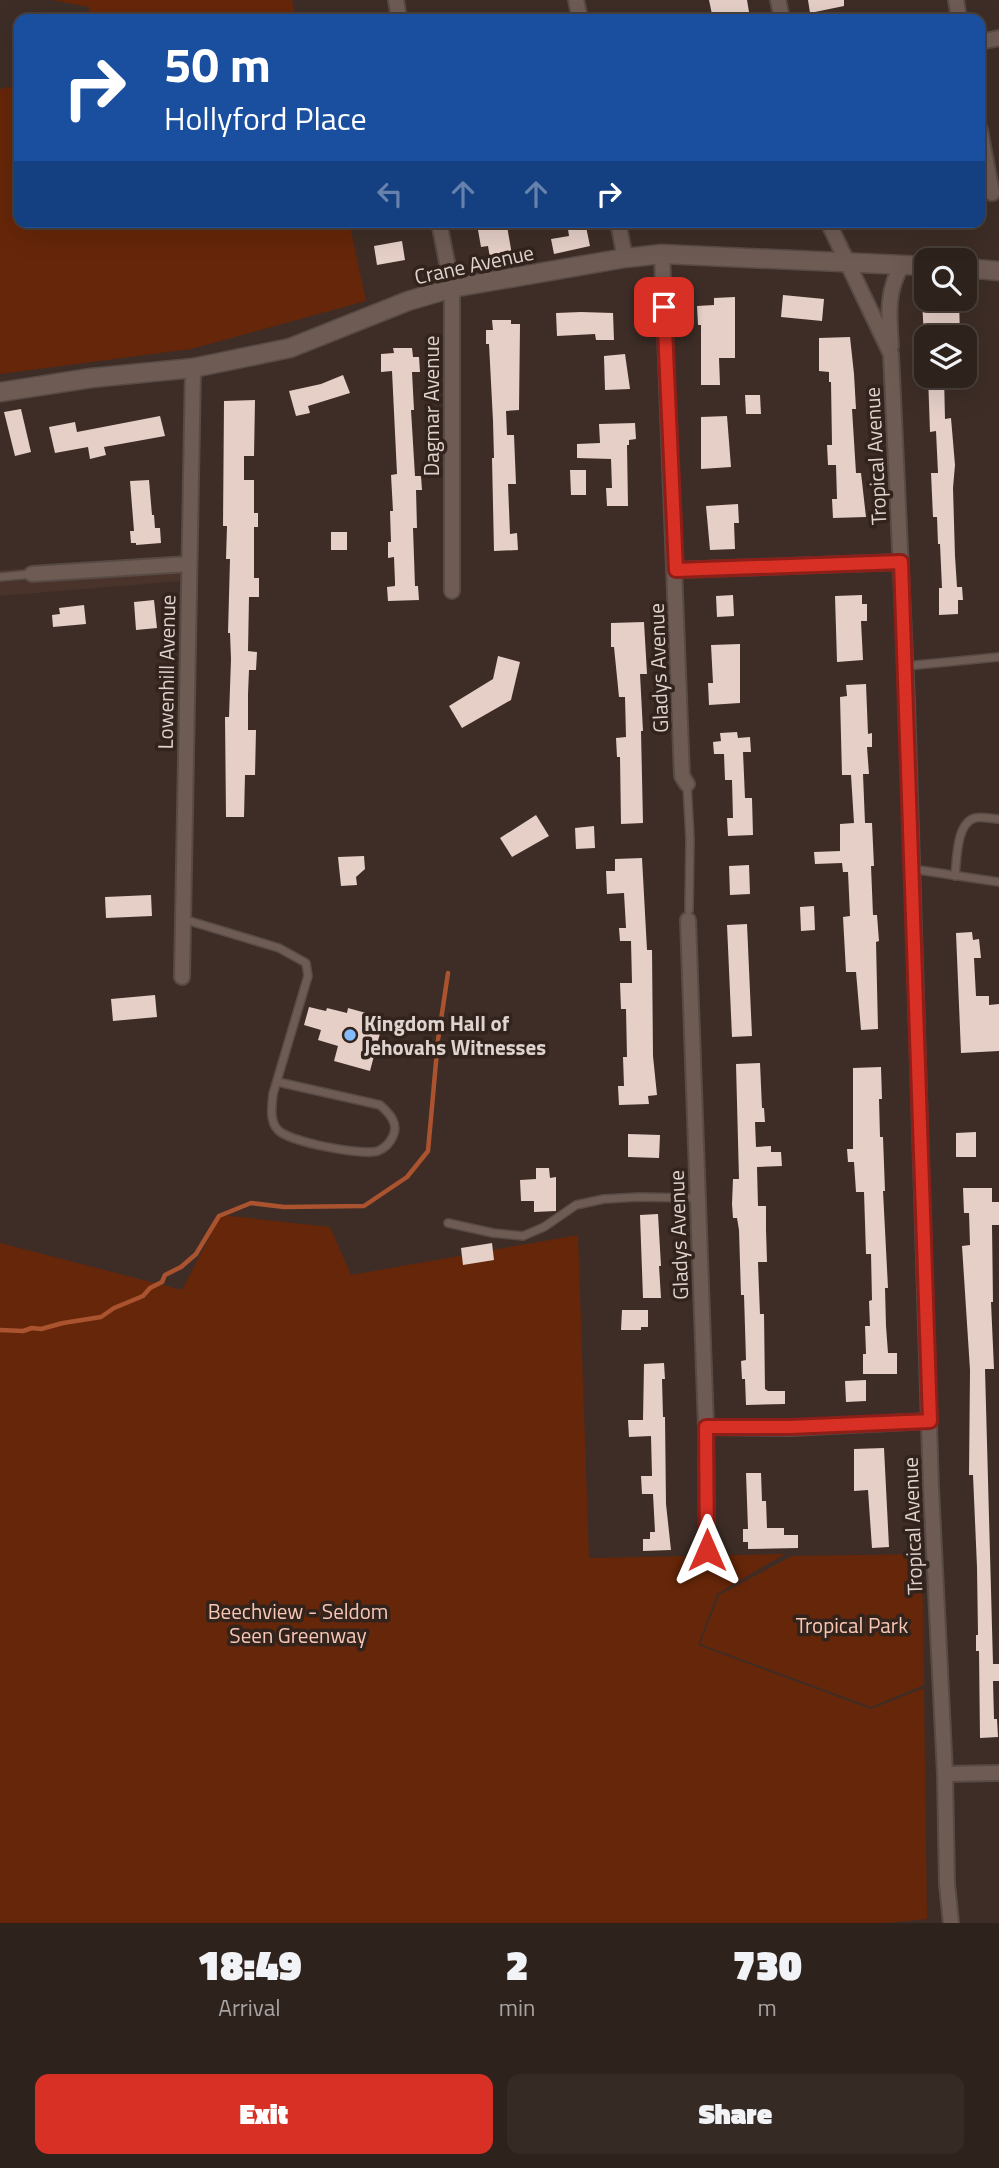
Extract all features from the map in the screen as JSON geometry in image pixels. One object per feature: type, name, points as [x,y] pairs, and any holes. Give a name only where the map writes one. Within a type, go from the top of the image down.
[{"type":"street","points":[[985,156],[992,193]]},
{"type":"street","name":"Dagmar Avenue","points":[[440,228],[452,288],[452,591]]},
{"type":"street","points":[[619,228],[625,258]]},
{"type":"street","name":"Tropical Avenue","points":[[831,228],[891,354]]},
{"type":"street","name":"Crane Avenue","points":[[0,392],[91,378],[193,368],[290,348],[408,301],[452,288],[625,258],[662,254],[914,265]]},
{"type":"street","name":"Gladys Avenue","points":[[662,254],[682,776],[687,784]]},
{"type":"street","name":"Tropical Avenue","points":[[903,264],[895,275],[889,302],[905,667],[931,1488],[945,1774],[947,1884],[951,1923]]},
{"type":"street","points":[[977,269],[999,271]]},
{"type":"street","name":"Lowenhill Avenue","points":[[182,977],[193,368]]},
{"type":"street","points":[[676,570],[901,562]]},
{"type":"street","points":[[32,574],[189,564]]},
{"type":"street","name":"Gladys Avenue","points":[[688,915],[706,1427],[707,1550]]},
{"type":"street","points":[[706,1427],[790,1427],[930,1421]]},
{"type":"street","points":[[945,1774],[999,1773]]},
{"type":"lane","points":[[0,577],[32,574]]},
{"type":"lane","points":[[905,667],[999,657]]},
{"type":"lane","name":"Gladys Avenue","points":[[687,784],[690,839],[688,915]]},
{"type":"lane","points":[[955,876],[960,839],[965,825],[975,818],[999,819]]},
{"type":"lane","points":[[912,869],[999,882]]},
{"type":"lane","points":[[182,918],[279,948],[306,963],[308,976],[273,1094],[271,1113],[277,1130],[292,1139],[364,1153],[378,1151],[389,1144],[395,1131],[392,1115],[380,1105],[278,1082]]},
{"type":"lane","points":[[448,1223],[493,1233],[523,1236],[544,1227],[576,1205],[604,1199],[698,1198]]},
{"type":"shaded area","points":[[180,558],[182,581],[0,596],[0,570]]},
{"type":"green space","points":[[52,0],[292,0],[295,14],[89,14],[89,7]]},
{"type":"green space","points":[[14,86],[14,228],[350,228],[366,301],[191,349],[0,374],[0,89]]},
{"type":"green space","name":"Beechview - Seldom Seen Greenway","points":[[221,1215],[330,1227],[351,1275],[578,1235],[589,1558],[785,1554],[717,1594],[698,1645],[871,1709],[924,1688],[927,1919],[888,1923],[0,1923],[0,1243],[182,1290]]},
{"type":"green space","name":"Tropical Park","points":[[922,1554],[924,1685],[871,1707],[700,1644],[719,1595],[792,1556]]},
{"type":"building","points":[[709,0],[747,0],[749,14],[712,14]]},
{"type":"building","points":[[808,0],[844,0],[844,6],[810,13]]},
{"type":"building","points":[[507,228],[512,255],[490,258],[488,246],[481,247],[478,230]]},
{"type":"building","points":[[568,228],[586,228],[590,246],[554,254],[551,239],[569,236]]},
{"type":"building","points":[[402,241],[405,260],[377,265],[374,246]]},
{"type":"building","points":[[783,295],[824,299],[822,321],[781,317]]},
{"type":"building","points":[[735,297],[735,358],[719,358],[720,385],[701,385],[701,325],[698,325],[697,306],[714,305],[714,298]]},
{"type":"building","points":[[923,311],[959,311],[960,325],[923,325]]},
{"type":"building","points":[[556,313],[613,313],[614,340],[596,340],[595,334],[557,336]]},
{"type":"building","points":[[492,320],[511,320],[511,324],[520,324],[519,410],[506,411],[507,435],[514,435],[516,484],[508,484],[510,534],[517,533],[518,550],[494,551],[493,421],[489,344],[486,344],[486,330],[493,330]]},
{"type":"building","points":[[850,337],[856,409],[852,409],[856,473],[861,473],[866,517],[833,518],[832,499],[837,499],[836,465],[828,465],[827,445],[832,445],[831,382],[829,372],[819,371],[819,338]]},
{"type":"building","points":[[393,348],[412,348],[413,357],[419,357],[420,372],[412,372],[414,410],[411,410],[415,476],[421,476],[422,490],[416,490],[417,528],[413,528],[415,586],[418,586],[419,600],[388,601],[387,587],[395,586],[394,557],[388,558],[388,542],[391,542],[390,511],[393,511],[391,475],[397,474],[392,371],[381,372],[381,354],[394,353]]},
{"type":"building","points":[[625,354],[630,389],[605,390],[604,356]]},
{"type":"building","points":[[343,375],[350,393],[308,406],[310,413],[296,416],[289,391],[321,384]]},
{"type":"building","points":[[928,388],[944,388],[945,419],[951,418],[955,465],[955,556],[957,587],[962,587],[963,600],[958,600],[958,614],[939,615],[939,588],[942,588],[940,544],[937,517],[933,517],[931,473],[938,473],[936,431],[930,432]]},
{"type":"building","points":[[745,395],[760,395],[761,414],[746,414]]},
{"type":"building","points":[[255,400],[254,456],[244,456],[244,480],[254,480],[254,513],[258,513],[258,527],[254,527],[254,578],[259,578],[259,597],[249,597],[248,651],[257,652],[256,670],[249,670],[248,694],[248,730],[256,730],[255,775],[245,775],[244,817],[226,817],[225,717],[229,717],[231,659],[228,633],[230,559],[226,559],[227,526],[223,526],[224,401]]},
{"type":"building","points":[[21,409],[31,452],[15,456],[4,412]]},
{"type":"building","points":[[160,416],[165,436],[104,447],[106,455],[90,459],[88,447],[55,453],[49,427],[75,422],[77,432]]},
{"type":"building","points":[[727,416],[731,467],[701,469],[701,417]]},
{"type":"building","points":[[635,423],[636,439],[629,440],[627,445],[628,506],[607,506],[606,488],[612,488],[611,459],[577,458],[577,444],[600,443],[599,424]]},
{"type":"building","points":[[570,470],[586,470],[586,495],[571,495]]},
{"type":"building","points":[[149,480],[152,515],[155,528],[160,528],[161,543],[136,545],[131,543],[130,531],[134,531],[130,481]]},
{"type":"building","points":[[738,504],[739,523],[734,523],[735,549],[710,550],[706,506]]},
{"type":"building","points":[[331,532],[347,532],[347,550],[331,550]]},
{"type":"building","points":[[733,595],[734,616],[717,617],[716,596]]},
{"type":"building","points":[[862,595],[862,604],[867,604],[867,621],[861,621],[863,660],[837,662],[835,596]]},
{"type":"building","points":[[154,600],[157,628],[136,630],[134,602]]},
{"type":"building","points":[[84,605],[86,624],[53,627],[52,615],[60,614],[59,608]]},
{"type":"building","points":[[644,622],[647,674],[640,674],[643,823],[621,824],[620,757],[617,757],[616,738],[626,737],[625,697],[619,697],[614,647],[611,647],[611,623]]},
{"type":"building","points":[[740,644],[740,703],[709,705],[708,683],[713,683],[711,645]]},
{"type":"building","points":[[498,656],[520,662],[511,700],[462,728],[449,706],[493,679]]},
{"type":"building","points":[[866,684],[868,734],[872,733],[872,747],[867,747],[869,774],[863,774],[865,823],[872,823],[873,915],[877,915],[879,941],[876,942],[878,1029],[861,1030],[856,972],[846,972],[843,917],[850,916],[848,872],[843,872],[842,863],[815,864],[814,852],[840,851],[840,824],[854,823],[851,775],[842,775],[840,697],[847,696],[846,685]]},
{"type":"building","points":[[737,732],[738,738],[750,737],[751,752],[743,752],[745,798],[752,798],[753,835],[728,836],[727,818],[733,818],[732,780],[725,780],[724,754],[714,754],[713,742],[721,741],[720,733]]},
{"type":"building","points":[[536,815],[549,836],[512,857],[500,838]]},
{"type":"building","points":[[594,826],[595,848],[576,849],[575,828]]},
{"type":"building","points":[[364,856],[365,869],[356,877],[357,885],[341,886],[338,857]]},
{"type":"building","points":[[642,858],[647,950],[652,950],[653,1056],[657,1095],[648,1096],[649,1104],[619,1105],[618,1086],[624,1086],[623,1057],[627,1057],[626,1009],[621,1009],[620,983],[632,983],[631,941],[620,941],[619,928],[626,928],[624,893],[607,894],[606,871],[615,871],[615,859]]},
{"type":"building","points":[[749,865],[750,894],[730,895],[729,866]]},
{"type":"building","points":[[151,895],[152,916],[106,918],[105,897]]},
{"type":"building","points":[[814,906],[815,930],[801,931],[800,907]]},
{"type":"building","points":[[747,924],[752,1036],[732,1037],[727,925]]},
{"type":"building","points":[[972,932],[973,940],[979,939],[981,958],[974,958],[976,996],[989,996],[989,1005],[999,1004],[999,1051],[961,1053],[956,933]]},
{"type":"building","points":[[155,995],[157,1017],[113,1021],[111,999]]},
{"type":"building","name":"Kingdom Hall of Jehovahs Witnesses","points":[[309,1007],[347,1013],[348,1008],[384,1018],[370,1071],[334,1061],[338,1046],[318,1040],[321,1030],[304,1025]]},
{"type":"building","points":[[760,1063],[765,1122],[755,1122],[756,1147],[771,1146],[771,1152],[781,1152],[782,1166],[757,1167],[758,1206],[766,1206],[767,1262],[758,1262],[760,1314],[764,1314],[765,1389],[785,1391],[785,1404],[746,1405],[741,1361],[746,1360],[744,1295],[741,1295],[739,1230],[737,1218],[733,1218],[732,1204],[733,1179],[739,1179],[736,1064]]},
{"type":"building","points":[[881,1067],[880,1137],[883,1137],[888,1288],[885,1288],[886,1326],[888,1353],[897,1353],[897,1374],[863,1374],[863,1354],[866,1354],[865,1326],[870,1326],[869,1301],[872,1300],[871,1254],[866,1254],[864,1192],[856,1192],[854,1162],[848,1162],[847,1149],[853,1149],[853,1068]]},
{"type":"building","points":[[976,1132],[976,1157],[956,1157],[956,1133]]},
{"type":"building","points":[[628,1134],[660,1135],[659,1158],[628,1157]]},
{"type":"building","points":[[536,1168],[549,1168],[550,1178],[556,1177],[556,1211],[534,1212],[534,1201],[521,1201],[520,1180],[536,1179]]},
{"type":"building","points":[[963,1188],[992,1188],[992,1202],[999,1202],[999,1225],[992,1225],[994,1369],[985,1369],[993,1664],[999,1664],[999,1681],[993,1681],[994,1719],[997,1719],[998,1737],[980,1738],[979,1651],[976,1651],[977,1567],[973,1475],[969,1475],[970,1370],[962,1246],[970,1245],[969,1213],[964,1213]]},
{"type":"building","points":[[658,1214],[661,1298],[643,1298],[640,1215]]},
{"type":"building","points":[[492,1243],[494,1260],[463,1265],[461,1248]]},
{"type":"building","points":[[622,1310],[648,1310],[648,1327],[641,1327],[641,1330],[621,1330]]},
{"type":"building","points":[[664,1363],[665,1379],[662,1379],[666,1504],[671,1550],[643,1551],[643,1539],[650,1539],[650,1532],[655,1532],[653,1494],[642,1494],[641,1476],[652,1476],[651,1436],[629,1437],[628,1420],[643,1420],[644,1364]]},
{"type":"building","points":[[866,1380],[866,1401],[846,1402],[845,1381]]},
{"type":"building","points":[[884,1448],[889,1547],[872,1548],[868,1490],[854,1491],[854,1449]]},
{"type":"building","points":[[746,1473],[761,1473],[767,1528],[784,1528],[784,1535],[798,1535],[798,1548],[748,1549],[748,1542],[743,1542],[743,1529],[748,1529]]},
{"type":"waterway","points":[[0,1330],[41,1329],[101,1317],[114,1308],[143,1296],[150,1288],[162,1282],[165,1275],[181,1267],[196,1254],[219,1216],[251,1203],[284,1207],[364,1206],[407,1177],[428,1151],[438,1040],[448,973]]},
{"type":"place","name":"Kingdom Hall of Jehovahs Witnesses","points":[[350,1035]]},
{"type":"route","points":[[664,307],[676,570],[901,562],[907,702],[930,1421],[790,1427],[706,1427],[707,1550]]}]
